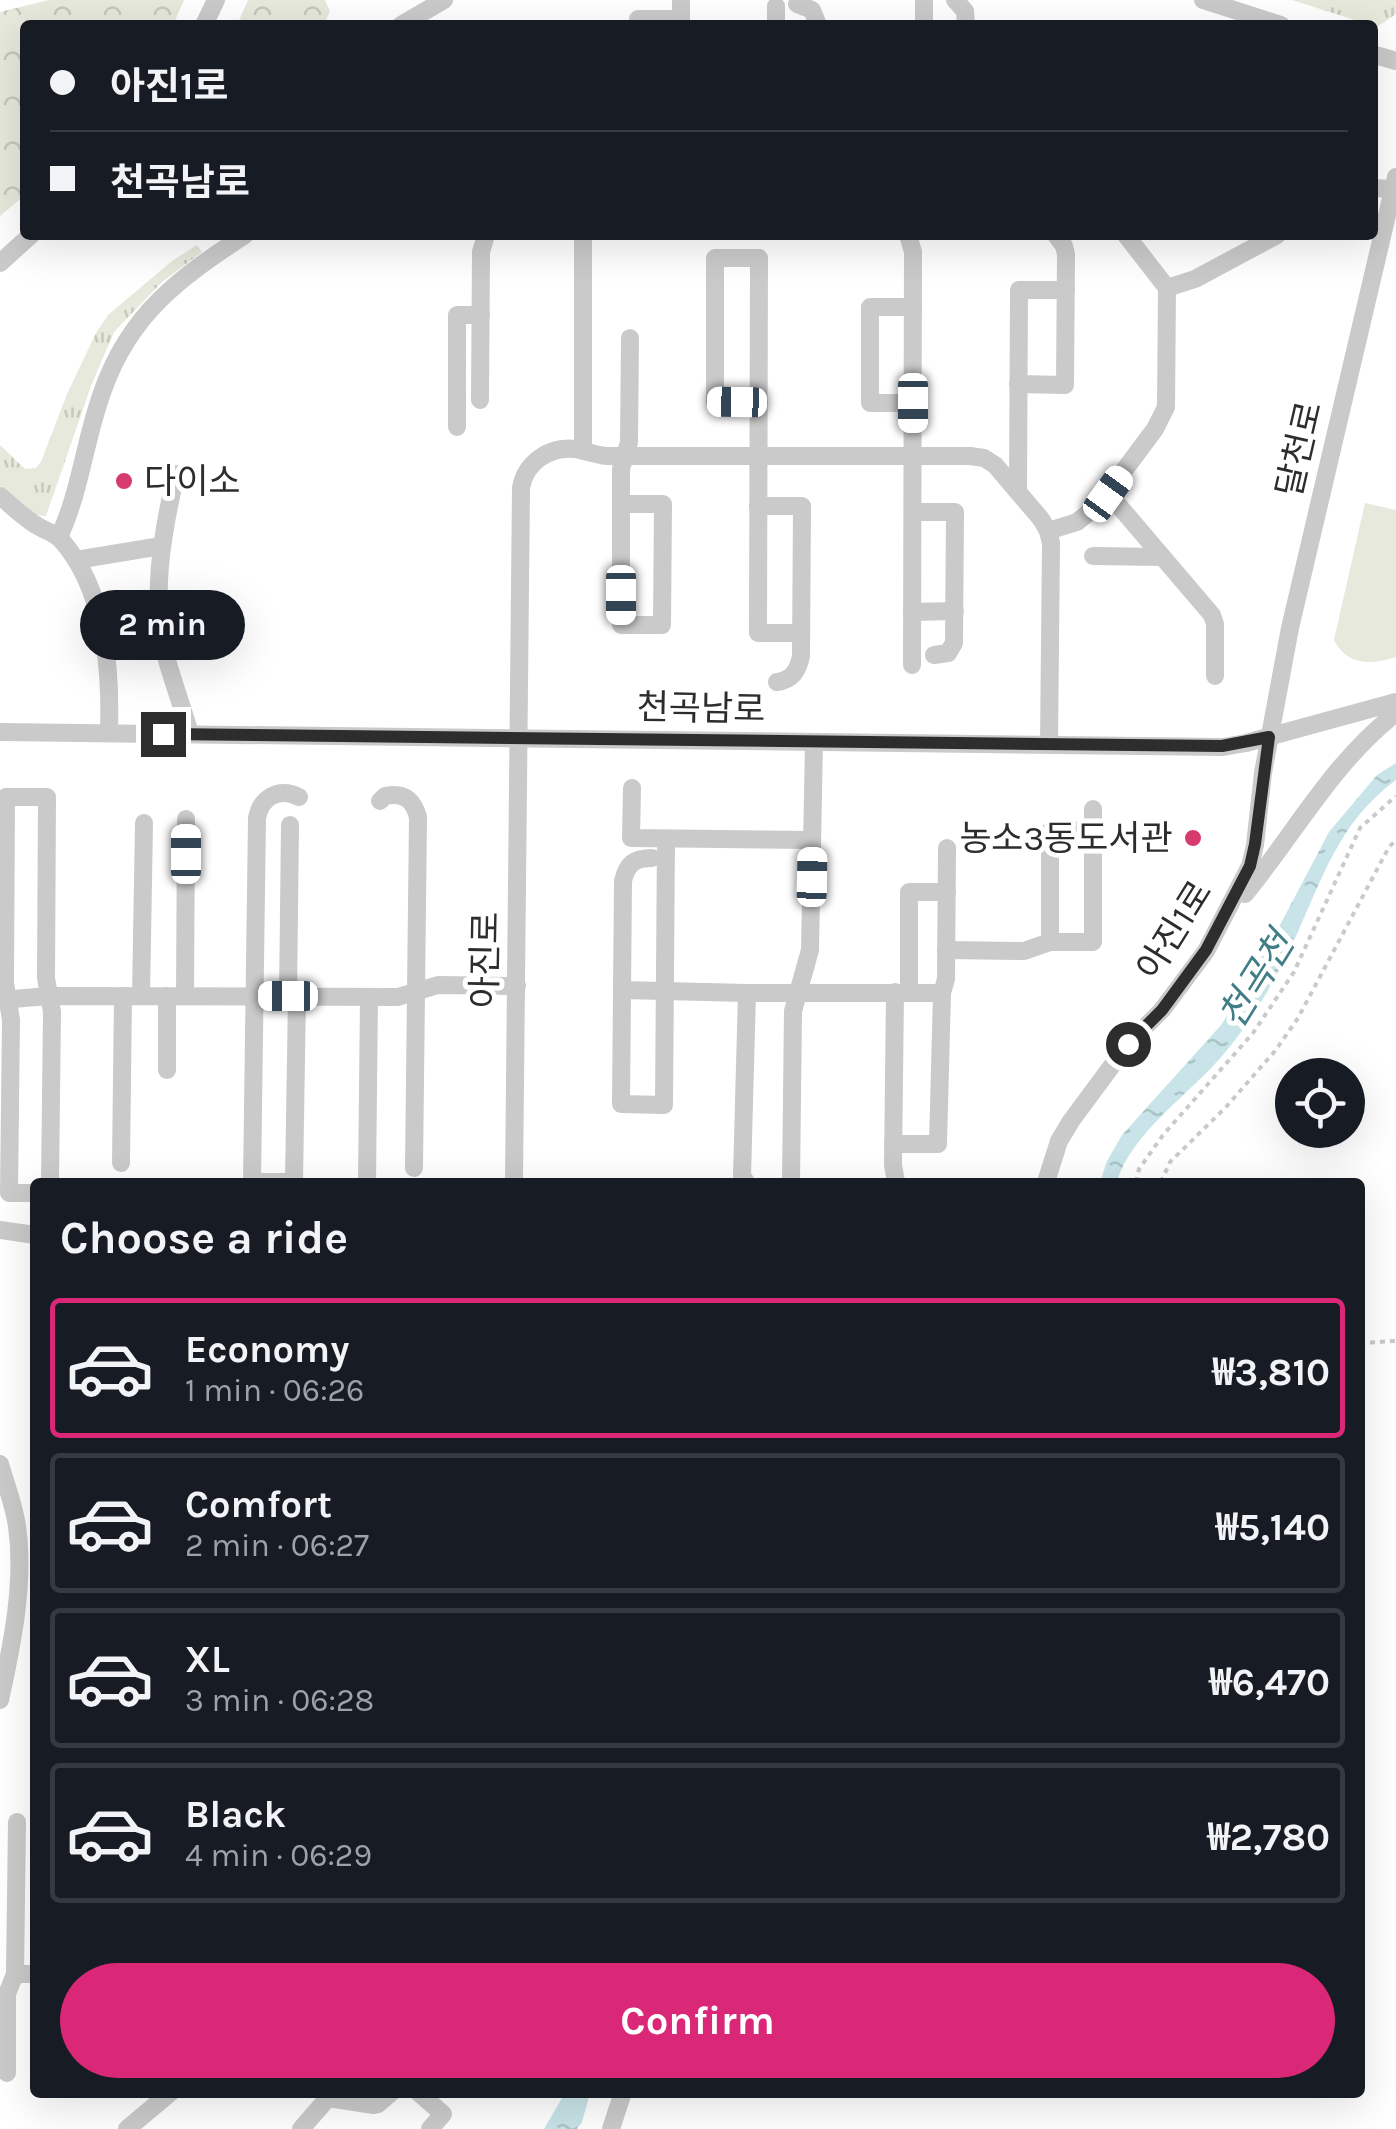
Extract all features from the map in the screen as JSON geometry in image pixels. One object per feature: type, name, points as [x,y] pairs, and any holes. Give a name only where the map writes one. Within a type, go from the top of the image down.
[{"type":"street","points":[[410,13],[444,0]]},
{"type":"street","points":[[1203,0],[1266,20]]},
{"type":"street","points":[[797,4],[808,6],[816,20]]},
{"type":"street","points":[[638,20],[681,15]]},
{"type":"street","name":"달천로","points":[[1269,737],[1290,628],[1395,183]]},
{"type":"street","points":[[0,263],[26,240]]},
{"type":"street","points":[[59,537],[80,480],[102,391],[122,346],[146,312],[164,295],[237,240]]},
{"type":"street","points":[[480,400],[485,240]]},
{"type":"street","points":[[583,240],[583,451],[625,456],[984,458],[995,465],[1048,531],[1051,543],[1049,744]]},
{"type":"street","points":[[909,240],[913,252],[912,665]]},
{"type":"street","points":[[1018,384],[1065,385],[1066,290],[1064,246],[1060,240]]},
{"type":"street","points":[[1048,531],[1076,522],[1108,494],[1166,408],[1167,288],[1130,240]]},
{"type":"street","points":[[1234,240],[1234,258]]},
{"type":"street","points":[[1167,288],[1194,279],[1268,240]]},
{"type":"street","points":[[759,402],[714,402],[715,258],[759,258],[759,402],[759,456],[758,632],[801,632]]},
{"type":"street","points":[[1018,492],[1019,290],[1066,290]]},
{"type":"street","points":[[913,307],[870,307],[870,403],[913,403]]},
{"type":"street","points":[[457,427],[457,315],[481,315]]},
{"type":"street","points":[[622,504],[662,504],[662,625],[621,625],[622,468],[629,442],[630,338]]},
{"type":"street","name":"아진로","points":[[514,1178],[521,488],[528,468],[549,453],[583,451]]},
{"type":"street","points":[[176,474],[162,546],[162,634],[190,734]]},
{"type":"street","points":[[1108,494],[1212,615],[1216,676]]},
{"type":"street","points":[[0,496],[35,525],[59,537],[90,587],[101,629],[109,690],[109,734]]},
{"type":"street","points":[[758,506],[802,506],[799,667],[786,681],[777,682]]},
{"type":"street","points":[[913,512],[955,512],[954,643],[948,653],[934,656]]},
{"type":"street","points":[[76,560],[162,546]]},
{"type":"street","points":[[1093,556],[1162,557]]},
{"type":"street","points":[[912,612],[955,611]]},
{"type":"street","name":"천곡남로","points":[[0,732],[1222,746],[1396,702]]},
{"type":"street","points":[[1226,917],[1346,761],[1396,713]]},
{"type":"street","name":"아진1로","points":[[1047,1178],[1059,1141],[1071,1122],[1128,1044],[1162,1010],[1226,917],[1253,856],[1269,737]]},
{"type":"street","points":[[790,1178],[793,1011],[810,950],[814,742]]},
{"type":"street","points":[[632,788],[631,838],[812,840]]},
{"type":"street","points":[[252,1178],[259,807],[274,794],[283,792],[299,797]]},
{"type":"street","points":[[30,1194],[9,1193],[11,1020],[4,1000],[6,796],[48,797],[50,1178]]},
{"type":"street","points":[[380,801],[385,796],[403,796],[415,806],[418,816],[414,1168]]},
{"type":"street","points":[[946,950],[1024,950],[1050,942],[1093,942],[1093,810]]},
{"type":"street","points":[[167,1070],[176,996],[186,819]]},
{"type":"street","points":[[122,1163],[144,823]]},
{"type":"street","points":[[290,825],[292,1178]]},
{"type":"street","points":[[1050,942],[1050,831],[1093,830]]},
{"type":"street","points":[[652,858],[632,862],[622,889],[621,1104],[664,1105],[666,839]]},
{"type":"street","points":[[893,1144],[938,1144],[947,848]]},
{"type":"street","points":[[896,1178],[893,1144],[909,892],[947,892]]},
{"type":"street","points":[[4,1000],[48,996],[398,996],[438,985],[517,986]]},
{"type":"street","points":[[622,990],[942,993]]},
{"type":"street","points":[[743,1178],[747,993]]},
{"type":"street","points":[[368,1178],[369,996]]},
{"type":"street","points":[[0,1230],[30,1234]]},
{"type":"street","points":[[0,1464],[17,1526],[13,1638],[0,1700]]},
{"type":"street","points":[[13,1638],[30,1639]]},
{"type":"street","points":[[7,2073],[8,1994],[14,1974],[17,1822]]},
{"type":"street","points":[[14,1974],[30,1974]]},
{"type":"street","points":[[127,2129],[164,2098]]},
{"type":"street","points":[[301,2129],[328,2098],[374,2105],[384,2098]]},
{"type":"street","points":[[425,2098],[442,2114],[430,2129]]},
{"type":"street","points":[[611,2129],[622,2098]]},
{"type":"path","points":[[1137,1178],[1139,1169],[1164,1135],[1253,1034],[1294,972],[1360,828],[1396,796]]},
{"type":"path","points":[[1163,1178],[1170,1162],[1275,1052],[1388,847],[1396,840]]},
{"type":"path","points":[[1365,1343],[1396,1341]]},
{"type":"green space","points":[[49,0],[184,0],[175,20],[20,20],[20,199],[0,216],[0,12]]},
{"type":"green space","points":[[248,0],[325,0],[330,11],[326,20],[239,20]]},
{"type":"green space","points":[[1292,0],[1396,0],[1396,14],[1378,26],[1378,20],[1355,20]]},
{"type":"green space","points":[[197,245],[202,252],[162,282],[114,332],[46,516],[35,515],[0,486],[0,445],[25,469],[36,468],[67,394],[108,315]]},
{"type":"green space","points":[[1365,503],[1396,510],[1396,657],[1369,662],[1346,655],[1334,640]]},
{"type":"water","name":"천곡천","points":[[1396,763],[1396,780],[1359,815],[1333,855],[1285,959],[1243,1030],[1210,1070],[1134,1147],[1119,1178],[1101,1178],[1122,1135],[1222,1024],[1329,832],[1377,775]]},
{"type":"water","points":[[562,2098],[589,2098],[577,2129],[544,2129]]},
{"type":"place","name":"다이소","points":[[124,481]]},
{"type":"place","name":"농소3동도서관","points":[[1193,838]]},
{"type":"route","points":[[163,734],[1222,746],[1269,737],[1250,866],[1206,950],[1162,1010],[1128,1044]]}]
